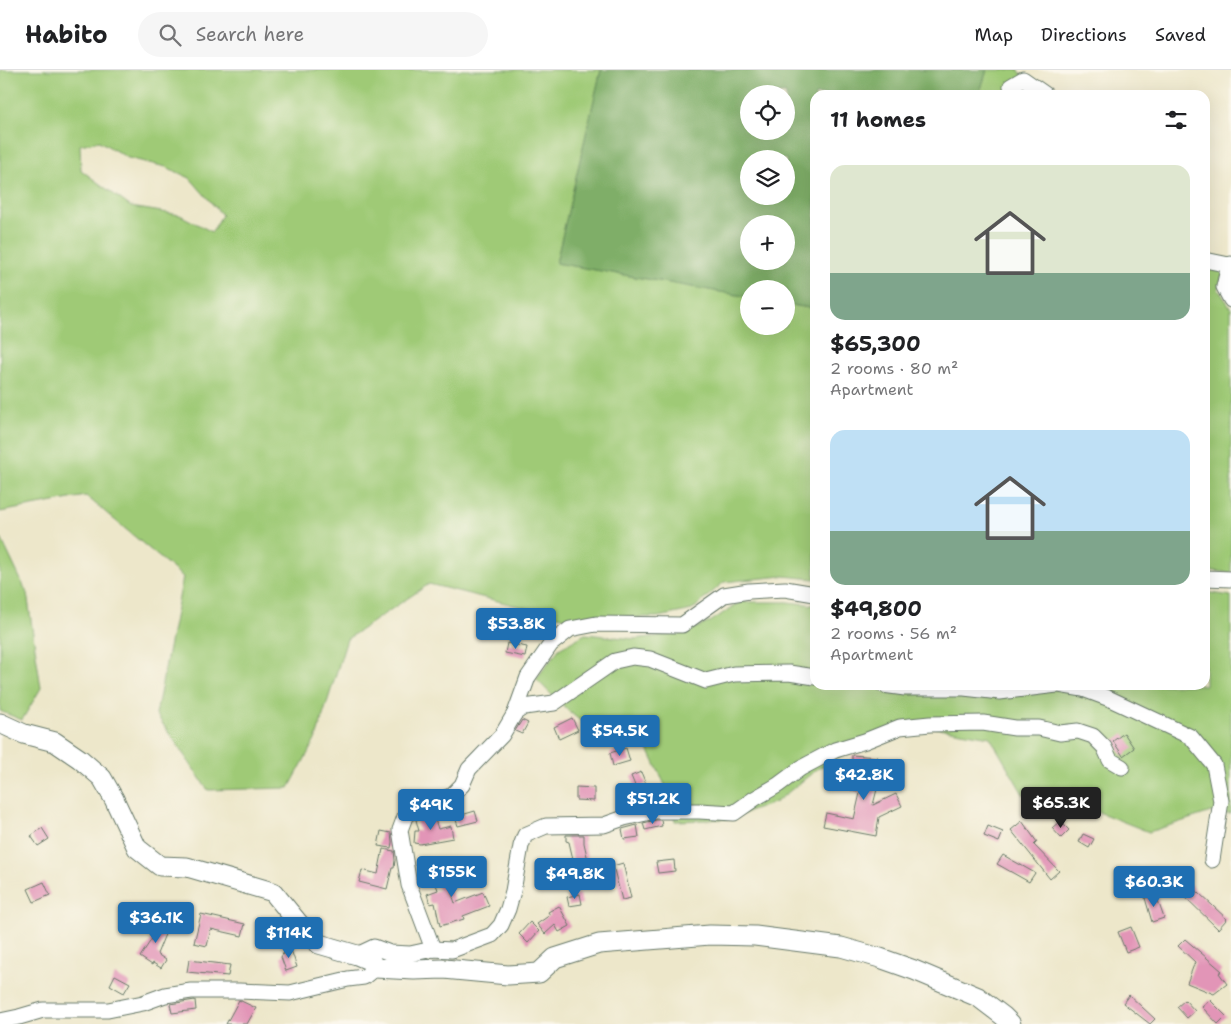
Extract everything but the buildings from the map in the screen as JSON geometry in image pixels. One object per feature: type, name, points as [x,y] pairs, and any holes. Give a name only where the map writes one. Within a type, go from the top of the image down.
[{"type":"street","points":[[1012,90],[1011,86],[1023,79],[1039,90]]},
{"type":"street","points":[[1210,261],[1230,265],[1224,287],[1231,300]]},
{"type":"street","points":[[1210,578],[1231,579]]},
{"type":"street","points":[[433,949],[409,885],[400,830],[406,814],[451,796],[462,785],[469,768],[502,735],[515,713],[528,677],[551,644],[570,629],[596,624],[682,625],[724,595],[749,591],[785,589],[810,593]]},
{"type":"street","points":[[515,713],[524,707],[554,703],[615,661],[633,657],[650,660],[706,680],[734,674],[789,673],[810,675]]},
{"type":"street","points":[[982,690],[1000,692],[1017,690]]},
{"type":"street","points":[[1086,690],[1191,736],[1214,765],[1221,802],[1212,860]]},
{"type":"street","points":[[0,723],[24,734],[56,742],[102,778],[114,799],[136,848],[160,866],[186,867],[273,892],[300,925],[319,944],[358,955],[371,962],[375,968]]},
{"type":"street","points":[[358,955],[374,947],[390,953],[410,954],[433,949],[452,950],[492,935],[501,925],[513,891],[520,846],[525,835],[546,826],[604,825],[655,811],[734,813],[801,768],[835,750],[865,741],[900,727],[983,723],[1015,728],[1039,728],[1060,733],[1078,731],[1093,736],[1104,747],[1110,760],[1122,767]]},
{"type":"street","points":[[0,1021],[19,1018],[43,1010],[108,1010],[143,1003],[165,995],[191,991],[290,994],[348,979],[364,978],[375,968],[444,969],[508,975],[539,973],[555,958],[599,944],[710,935],[755,936],[841,947],[880,958],[978,997],[1011,1024]]},
{"type":"green space","points":[[0,70],[601,70],[556,263],[740,295],[740,335],[795,335],[795,306],[810,308],[810,579],[783,576],[724,582],[692,610],[658,617],[566,618],[429,584],[347,639],[316,738],[289,788],[208,790],[156,714],[183,577],[86,496],[0,512]],"holes":[[[99,141],[128,158],[166,167],[190,178],[222,215],[212,232],[180,215],[131,207],[81,170],[80,145]]]},
{"type":"green space","points":[[601,70],[987,70],[981,90],[810,90],[810,308],[795,306],[795,280],[740,280],[740,295],[556,263]]},
{"type":"green space","points":[[987,70],[1019,70],[1031,90],[981,90]]},
{"type":"green space","points":[[1210,266],[1224,269],[1218,289],[1231,308],[1231,573],[1210,571]]},
{"type":"green space","points":[[0,536],[27,593],[41,688],[22,720],[0,711]]},
{"type":"green space","points":[[1210,593],[1231,596],[1231,814],[1211,812],[1149,832],[1091,809],[1055,804],[1023,794],[990,737],[927,726],[866,745],[838,757],[816,770],[776,802],[729,819],[675,821],[667,789],[645,743],[616,738],[597,731],[568,711],[536,679],[559,649],[585,634],[634,639],[684,633],[710,622],[740,602],[787,602],[810,604],[810,690],[1210,690]]}]
